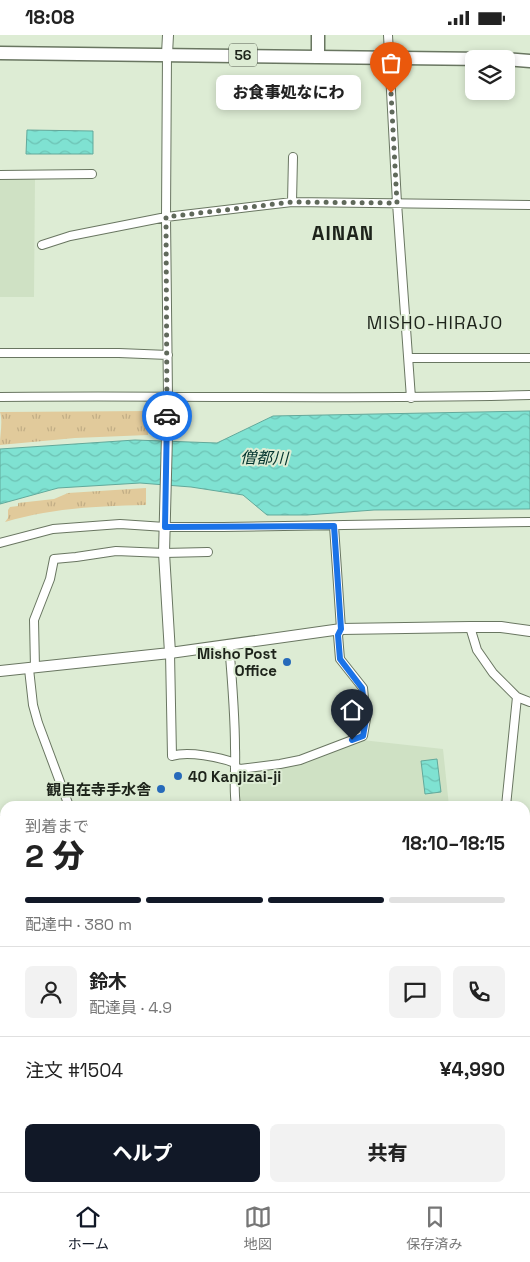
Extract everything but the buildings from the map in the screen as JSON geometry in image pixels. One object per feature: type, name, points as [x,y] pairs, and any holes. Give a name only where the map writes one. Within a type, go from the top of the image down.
[{"type":"main road","points":[[318,35],[318,56]]},
{"type":"main road","name":"56","points":[[0,53],[465,59]]},
{"type":"main road","points":[[515,60],[530,61]]},
{"type":"street","points":[[168,35],[166,217],[168,399],[164,553],[170,653],[172,756],[183,753],[227,759],[240,769],[300,760],[363,736],[366,719],[362,688],[340,659],[338,635],[341,629],[334,526]]},
{"type":"street","points":[[388,35],[397,203],[411,397]]},
{"type":"street","points":[[292,157],[292,202]]},
{"type":"street","points":[[0,175],[92,174]]},
{"type":"street","points":[[42,245],[70,236],[166,217],[292,202],[530,205]]},
{"type":"street","points":[[0,353],[168,355]]},
{"type":"street","points":[[408,358],[530,358]]},
{"type":"street","points":[[0,397],[168,399],[530,395]]},
{"type":"street","points":[[0,543],[53,529],[84,525],[334,526],[530,522]]},
{"type":"street","points":[[67,801],[38,723],[34,705],[32,668],[34,620],[50,579],[54,559],[116,551],[164,553],[208,551]]},
{"type":"street","points":[[470,627],[476,650],[493,673],[517,697],[530,702]]},
{"type":"street","points":[[0,671],[170,653],[341,629],[501,627],[530,631]]},
{"type":"street","points":[[229,644],[235,711],[235,801]]},
{"type":"street","points":[[507,801],[517,697]]},
{"type":"shaded area","points":[[0,178],[35,178],[34,297],[0,297]]},
{"type":"shaded area","points":[[362,740],[443,749],[448,801],[240,801],[238,775],[241,772],[284,768]]},
{"type":"green space","points":[[150,411],[148,435],[75,438],[0,445],[0,412]]},
{"type":"green space","points":[[146,488],[146,505],[93,507],[58,511],[5,522],[8,518],[10,507],[18,506],[18,503],[54,499],[68,493]]},
{"type":"water","points":[[27,130],[93,131],[93,154],[26,154]]},
{"type":"water","name":"僧都川","points":[[530,411],[530,509],[374,510],[307,515],[267,515],[243,495],[191,487],[140,483],[58,488],[0,504],[0,449],[135,440],[217,443],[273,416]]},
{"type":"water","points":[[437,759],[441,792],[425,794],[421,761]]},
{"type":"way so far","points":[[167,416],[166,217],[292,202],[397,203],[391,93]]},
{"type":"place","name":"お食事処なにわ","points":[[391,93]]},
{"type":"place","name":"Misho Post Office","points":[[287,662]]},
{"type":"place","name":"40 Kanjizai-ji","points":[[178,776]]},
{"type":"place","name":"観自在寺手水舎","points":[[161,789]]},
{"type":"district","name":"AINAN","points":[[343,233]]},
{"type":"district","name":"MISHO-HIRAJO","points":[[435,322]]},
{"type":"route","points":[[167,416],[165,527],[334,526],[341,629],[338,635],[340,659],[362,688],[366,719],[366,728],[363,736],[352,740]]}]
